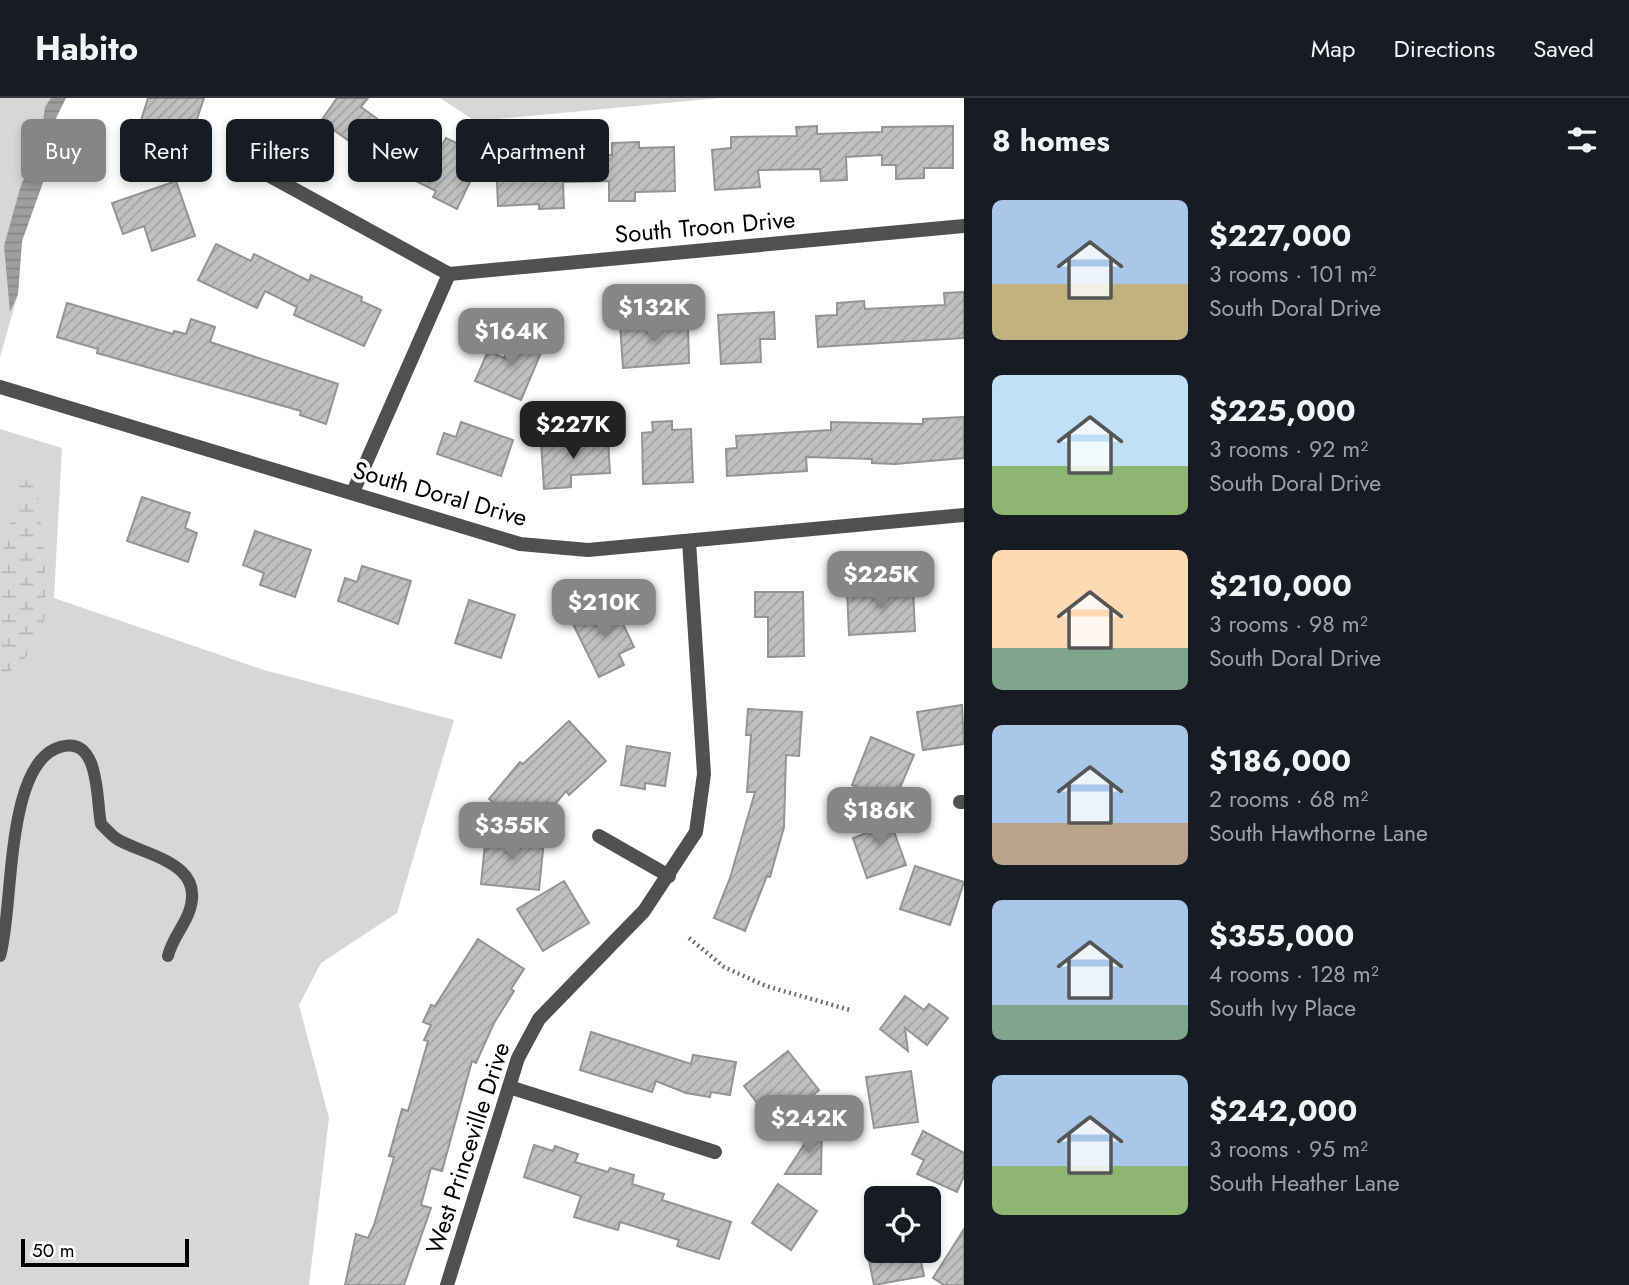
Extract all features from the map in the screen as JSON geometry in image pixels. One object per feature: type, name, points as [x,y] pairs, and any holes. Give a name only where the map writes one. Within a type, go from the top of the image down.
[{"type":"street","points":[[281,182],[449,274],[353,492]]},
{"type":"street","name":"South Troon Drive","points":[[449,274],[964,226]]},
{"type":"street","name":"South Doral Drive","points":[[0,387],[520,544],[588,550],[964,515]]},
{"type":"street","name":"West Princeville Drive","points":[[447,1285],[518,1058],[539,1019],[644,911],[696,832],[704,774],[689,541]]},
{"type":"street","points":[[599,836],[669,876]]},
{"type":"street","points":[[509,1087],[715,1152]]},
{"type":"lane","points":[[0,956],[7,934],[8,875],[26,791],[41,759],[54,748],[68,744],[82,750],[95,766],[101,824],[117,839],[167,859],[184,873],[192,895],[189,911],[171,944],[168,956]]},
{"type":"path","points":[[689,938],[724,967],[765,986],[850,1010]]},
{"type":"green space","points":[[0,98],[66,98],[56,119],[21,119],[21,182],[43,182],[22,241],[18,294],[0,357]]},
{"type":"green space","points":[[440,98],[720,98],[496,119],[472,119]]},
{"type":"green space","points":[[0,429],[62,448],[54,598],[264,670],[454,720],[397,913],[321,963],[299,1005],[329,1118],[309,1285],[0,1285]]},
{"type":"green space","points":[[20,478],[37,485],[46,583],[44,621],[33,649],[0,679],[0,566]]},
{"type":"shaded area","points":[[51,98],[66,98],[56,119],[43,119],[45,107]]},
{"type":"shaded area","points":[[23,182],[43,182],[22,241],[18,294],[10,312],[4,246]]},
{"type":"building","points":[[148,98],[204,98],[197,119],[142,119]]},
{"type":"building","points":[[337,98],[368,98],[361,107],[378,119],[348,119],[348,140],[334,130],[334,119],[322,119]]},
{"type":"building","points":[[817,126],[817,134],[882,132],[882,127],[953,126],[953,168],[924,168],[924,178],[896,179],[896,165],[882,165],[882,155],[846,157],[847,180],[821,181],[820,169],[758,170],[760,187],[715,190],[712,150],[731,148],[731,137],[797,136],[796,127]]},
{"type":"building","points":[[446,138],[456,143],[456,182],[470,182],[457,209],[433,197],[436,191],[418,182],[442,182],[442,145]]},
{"type":"building","points":[[639,142],[639,148],[674,147],[675,191],[635,192],[635,201],[609,201],[609,155],[612,155],[612,143]]},
{"type":"building","points":[[176,182],[195,236],[152,251],[144,226],[123,234],[112,203]]},
{"type":"building","points":[[497,182],[563,182],[564,208],[539,209],[539,204],[498,206]]},
{"type":"building","points":[[216,244],[251,261],[254,254],[309,281],[311,275],[362,297],[361,301],[381,310],[364,346],[294,315],[297,307],[265,291],[257,308],[198,280]]},
{"type":"building","points":[[964,292],[964,338],[818,347],[816,316],[837,315],[837,303],[864,301],[865,309],[945,305],[944,293]]},
{"type":"building","points":[[67,303],[173,334],[174,331],[186,334],[191,319],[215,327],[210,342],[338,384],[326,424],[300,415],[301,411],[97,353],[98,349],[57,337]]},
{"type":"building","points":[[774,312],[775,339],[760,339],[761,362],[721,364],[718,315]]},
{"type":"building","points":[[668,319],[669,326],[688,326],[689,363],[623,368],[620,323]]},
{"type":"building","points":[[513,335],[543,348],[521,400],[475,381],[488,351],[504,358]]},
{"type":"building","points":[[964,417],[964,458],[895,464],[872,463],[872,459],[806,457],[807,471],[727,476],[726,449],[737,448],[736,436],[831,430],[831,422],[923,424],[923,419]]},
{"type":"building","points":[[672,421],[672,430],[691,429],[693,482],[643,484],[642,433],[653,432],[652,422]]},
{"type":"building","points":[[461,422],[513,440],[501,476],[437,454],[444,433],[456,437]]},
{"type":"building","points":[[608,439],[610,473],[571,475],[571,487],[544,489],[541,442]]},
{"type":"building","points":[[142,497],[190,513],[185,528],[197,533],[188,562],[127,541]]},
{"type":"building","points":[[255,531],[311,550],[295,597],[260,585],[264,573],[243,565]]},
{"type":"building","points":[[362,566],[411,581],[398,624],[338,601],[345,578],[357,582]]},
{"type":"building","points":[[913,587],[915,631],[849,635],[847,590]]},
{"type":"building","points":[[755,592],[803,592],[804,656],[768,657],[768,617],[755,617]]},
{"type":"building","points":[[469,600],[515,615],[501,658],[455,643]]},
{"type":"building","points":[[613,603],[634,647],[619,654],[624,665],[599,677],[572,622]]},
{"type":"building","points":[[962,705],[964,744],[923,750],[917,712]]},
{"type":"building","points":[[748,709],[802,712],[799,756],[786,755],[784,827],[770,877],[767,876],[745,931],[714,918],[730,878],[755,792],[747,792],[751,735],[746,735]]},
{"type":"building","points":[[569,721],[606,761],[569,795],[566,791],[530,834],[489,799],[520,762],[523,764]]},
{"type":"building","points":[[871,737],[914,755],[894,802],[852,785]]},
{"type":"building","points":[[627,746],[670,753],[665,786],[645,783],[645,789],[621,785]]},
{"type":"building","points":[[887,812],[906,865],[867,878],[853,838],[867,833],[863,821]]},
{"type":"building","points":[[486,834],[544,840],[539,890],[481,884]]},
{"type":"building","points":[[915,866],[964,882],[950,925],[900,909]]},
{"type":"building","points":[[564,881],[589,923],[543,951],[517,909]]},
{"type":"building","points":[[478,939],[524,969],[511,989],[514,991],[494,1023],[476,1063],[472,1061],[442,1171],[431,1168],[421,1205],[431,1208],[404,1285],[345,1285],[356,1234],[368,1238],[374,1225],[394,1157],[389,1156],[402,1109],[408,1111],[428,1041],[424,1040],[431,1025],[423,1022],[431,1005],[435,1006]]},
{"type":"building","points":[[905,996],[924,1010],[929,1004],[948,1018],[927,1045],[905,1028],[908,1051],[880,1029]]},
{"type":"building","points":[[591,1032],[691,1064],[693,1055],[736,1062],[730,1095],[711,1092],[710,1097],[686,1093],[656,1081],[652,1092],[580,1070]]},
{"type":"building","points":[[788,1051],[819,1090],[775,1126],[744,1086]]},
{"type":"building","points":[[911,1071],[918,1122],[874,1128],[866,1077]]},
{"type":"building","points":[[822,1117],[821,1174],[785,1174]]},
{"type":"building","points":[[923,1131],[964,1153],[964,1176],[957,1192],[917,1174],[924,1160],[912,1154]]},
{"type":"building","points":[[534,1145],[553,1151],[555,1146],[578,1154],[575,1162],[608,1172],[610,1168],[634,1175],[632,1184],[664,1194],[662,1200],[731,1222],[719,1259],[677,1246],[679,1240],[620,1222],[618,1230],[574,1217],[581,1196],[524,1177]]},
{"type":"building","points":[[778,1184],[817,1211],[791,1250],[752,1223]]},
{"type":"building","points":[[964,1229],[964,1285],[944,1285],[933,1278]]},
{"type":"building","points":[[869,1263],[921,1263],[924,1276],[874,1285]]}]
